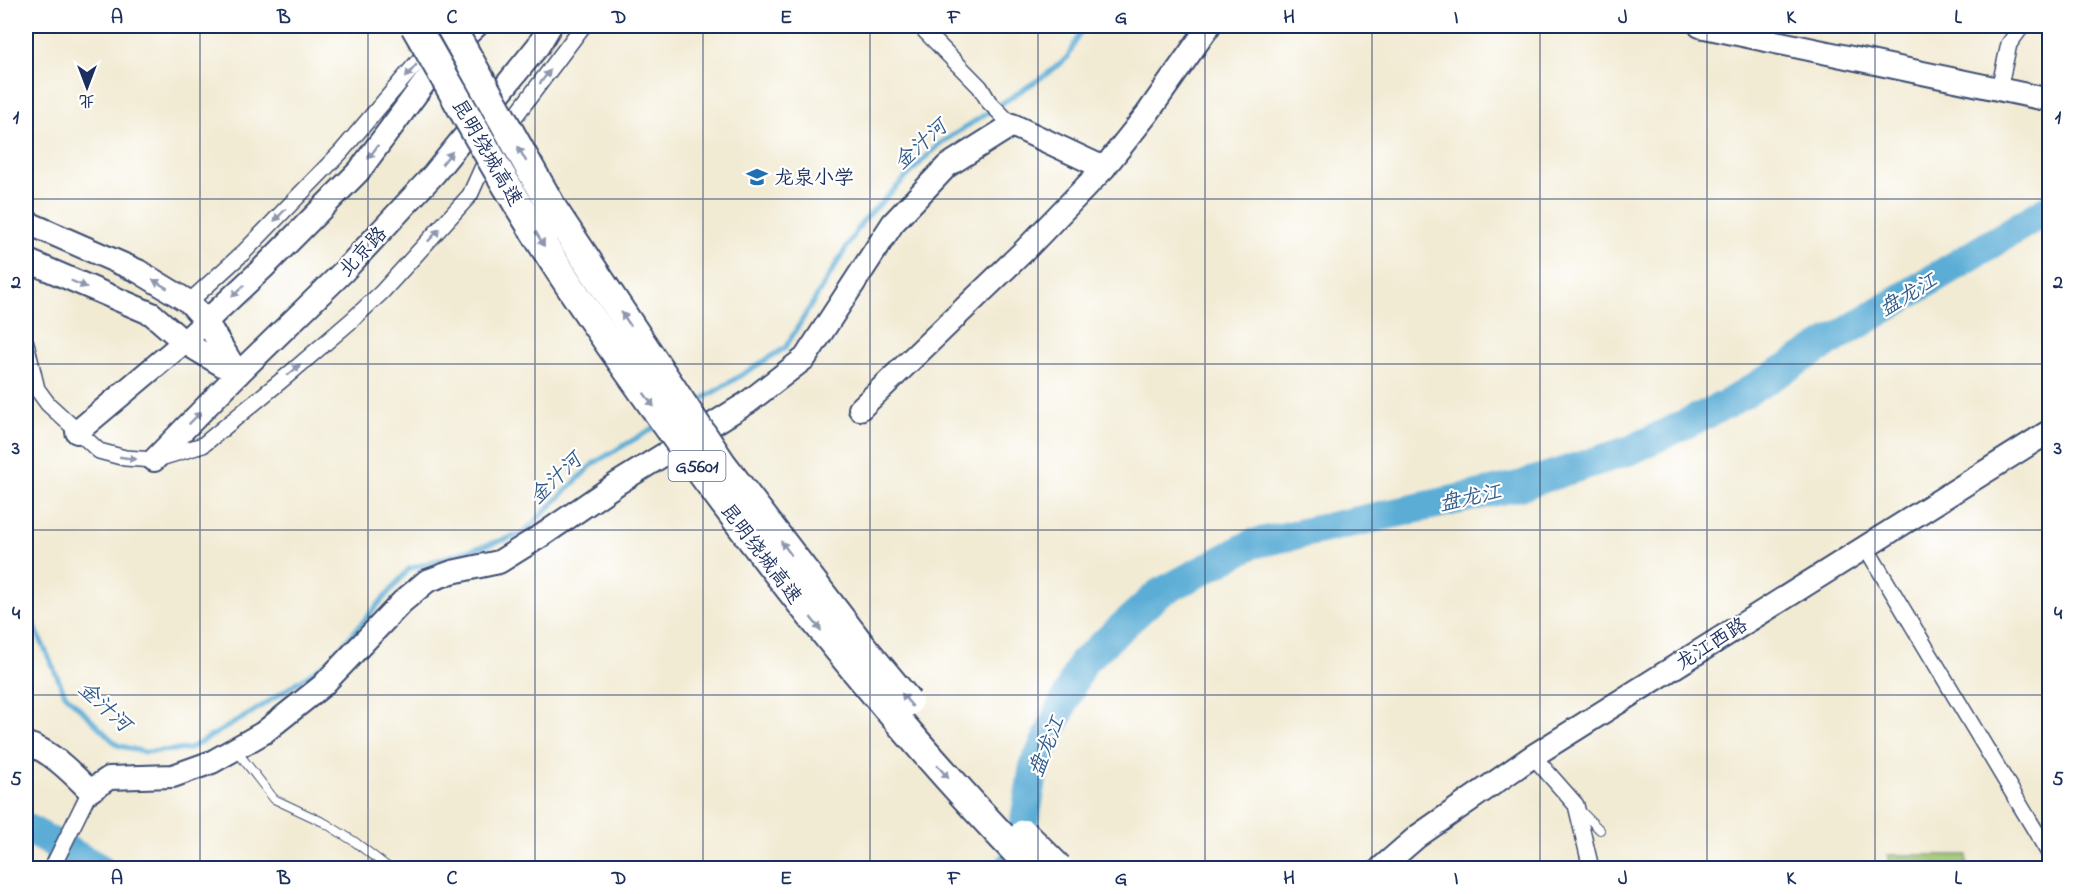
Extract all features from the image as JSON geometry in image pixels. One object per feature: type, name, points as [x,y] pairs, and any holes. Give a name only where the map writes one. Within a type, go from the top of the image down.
[{"type":"highway","name":"昆明绕城高速","points":[[414,26],[544,247],[628,371],[746,535],[841,654],[974,809],[1032,868]]},
{"type":"highway","name":"昆明绕城高速","points":[[449,26],[554,211],[722,464],[859,644],[996,805],[1058,868]]},
{"type":"street","points":[[189,302],[244,252],[341,152],[449,26]]},
{"type":"street","points":[[77,432],[184,342],[359,171],[445,56],[476,26]]},
{"type":"street","name":"北京路","points":[[154,460],[344,271],[434,174],[538,46],[550,26]]},
{"type":"street","points":[[26,343],[38,389],[48,404],[99,451],[124,458],[154,460],[202,445],[288,375],[382,292],[470,195],[494,143],[584,26]]},
{"type":"street","points":[[920,26],[980,87],[989,102],[1012,125],[1104,168]]},
{"type":"street","points":[[860,409],[1026,249],[1104,168],[1147,114],[1209,26]]},
{"type":"street","points":[[1700,26],[2049,100]]},
{"type":"street","points":[[1999,89],[2010,44],[2022,26]]},
{"type":"street","points":[[52,868],[90,791],[109,778],[173,776],[212,762],[263,733],[322,686],[402,602],[427,581],[452,572],[499,562],[618,483],[747,403],[805,358],[893,223],[947,166],[1012,125]]},
{"type":"street","points":[[26,222],[138,271],[189,302],[206,321],[238,374]]},
{"type":"street","points":[[26,260],[152,314],[184,342],[238,374]]},
{"type":"street","name":"龙江西路","points":[[1382,868],[1418,836],[1533,756],[2049,431]]},
{"type":"street","points":[[1865,546],[2049,855]]},
{"type":"street","points":[[26,744],[33,745],[66,767],[90,791]]},
{"type":"street","points":[[1533,756],[1576,805],[1591,868]]},
{"type":"lane","points":[[235,748],[274,799],[325,823],[389,868]]},
{"type":"lane","points":[[1576,805],[1600,830]]},
{"type":"green space","points":[[1888,855],[1967,855],[1967,868],[1888,868]]},
{"type":"waterway","name":"金汁河","points":[[693,405],[785,348],[862,222],[938,145],[1047,74],[1068,57],[1083,26]]},
{"type":"waterway","name":"盘龙江","points":[[1010,868],[1020,850],[1034,767],[1082,663],[1158,594],[1252,544],[1519,486],[1631,450],[1727,404],[2050,208]]},
{"type":"waterway","name":"金汁河","points":[[26,607],[65,694],[117,745],[144,752],[189,749],[251,713],[328,662],[409,569],[522,534],[594,463],[657,426]]},
{"type":"waterway","name":"盘龙江","points":[[26,828],[99,868]]},
{"type":"place","name":"龙泉小学","points":[[757,177]]}]
